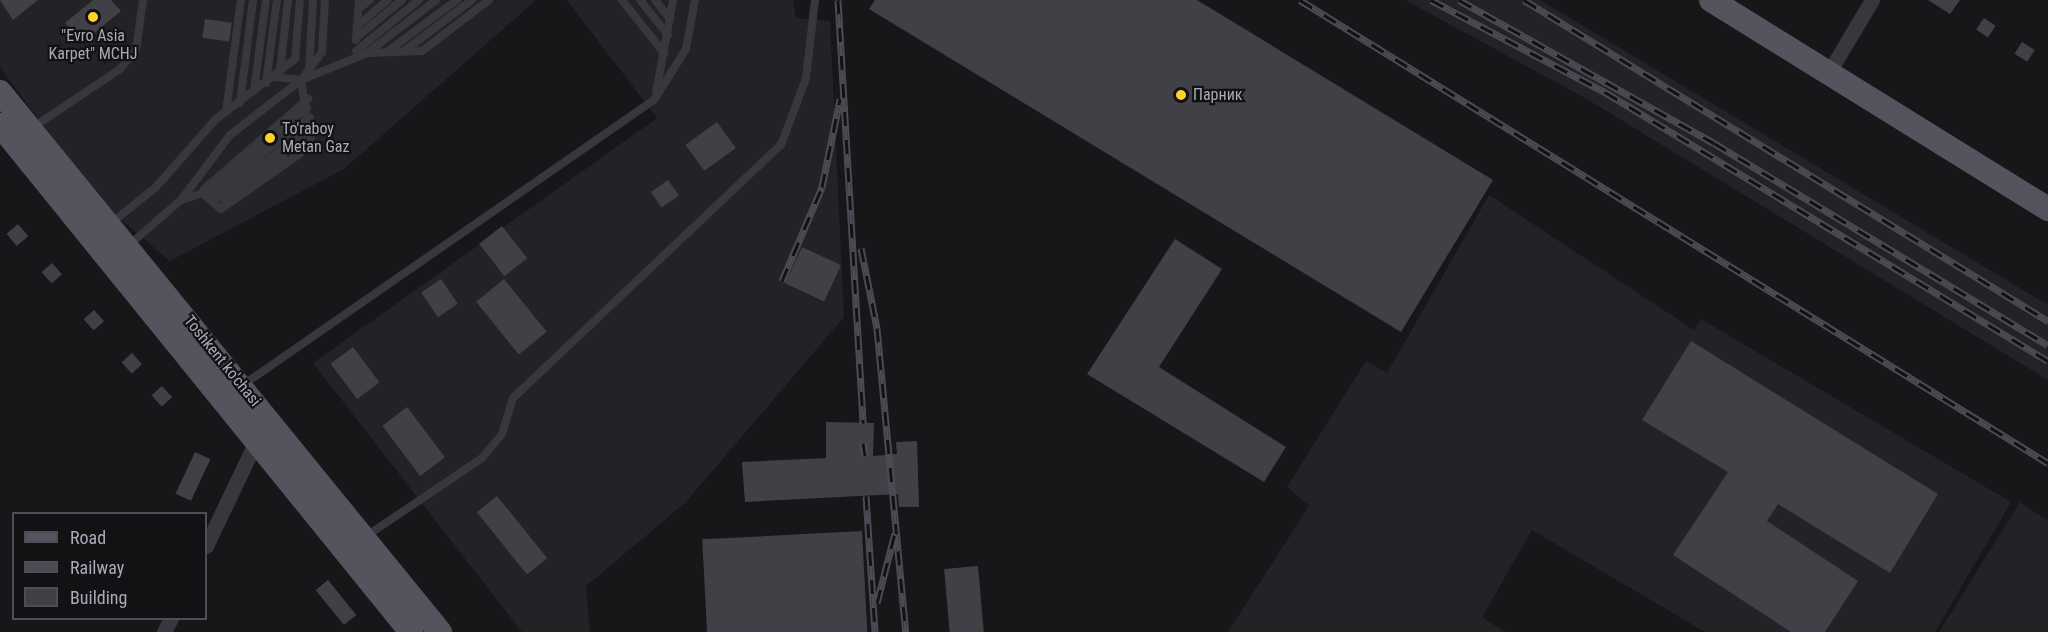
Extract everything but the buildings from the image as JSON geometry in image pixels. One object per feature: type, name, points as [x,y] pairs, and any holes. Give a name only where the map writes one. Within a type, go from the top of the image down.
[{"type":"main road","points":[[1711,0],[2048,209]]},
{"type":"main road","name":"Toshkent ko'chasi","points":[[0,92],[31,129],[101,231]]},
{"type":"main road","name":"Toshkent ko'chasi","points":[[0,125],[119,253],[256,441],[411,632]]},
{"type":"main road","name":"Toshkent ko'chasi","points":[[119,253],[243,386],[440,632]]},
{"type":"street","points":[[1829,72],[1872,0]]},
{"type":"street","points":[[207,544],[267,418]]},
{"type":"lane","points":[[31,129],[120,69],[136,50],[143,0]]},
{"type":"lane","points":[[226,112],[241,0]]},
{"type":"lane","points":[[240,103],[253,0]]},
{"type":"lane","points":[[254,91],[267,0]]},
{"type":"lane","points":[[266,83],[277,0]]},
{"type":"lane","points":[[277,74],[288,0]]},
{"type":"lane","points":[[101,231],[156,187],[226,112],[295,59],[300,0]]},
{"type":"lane","points":[[309,69],[313,0]]},
{"type":"lane","points":[[301,80],[322,52],[325,0]]},
{"type":"lane","points":[[356,55],[359,0]]},
{"type":"lane","points":[[358,9],[370,0]]},
{"type":"lane","points":[[357,26],[388,0]]},
{"type":"lane","points":[[356,38],[402,0]]},
{"type":"lane","points":[[356,55],[419,0]]},
{"type":"lane","points":[[368,53],[436,0]]},
{"type":"lane","points":[[387,52],[457,0]]},
{"type":"lane","points":[[404,51],[472,0]]},
{"type":"lane","points":[[119,253],[180,200],[230,135],[301,80],[356,55],[422,51],[489,0]]},
{"type":"lane","points":[[622,0],[664,53]]},
{"type":"lane","points":[[640,0],[668,35]]},
{"type":"lane","points":[[655,0],[670,19]]},
{"type":"lane","points":[[243,386],[654,100],[686,49],[695,0]]},
{"type":"lane","points":[[364,538],[450,485],[482,458],[502,434],[513,398],[781,145],[806,78],[815,0]]},
{"type":"lane","points":[[654,100],[668,35],[672,1]]},
{"type":"lane","points":[[277,74],[301,80]]},
{"type":"lane","points":[[301,80],[308,104],[310,117],[311,146],[221,209],[210,199],[210,178],[308,104]]},
{"type":"lane","points":[[210,199],[310,117]]},
{"type":"lane","points":[[180,200],[210,199],[310,129]]},
{"type":"shaded area","name":"To'raboy Metan Gaz","points":[[0,0],[536,0],[344,169],[170,261],[97,199],[0,67]]},
{"type":"shaded area","points":[[567,0],[793,0],[796,18],[830,21],[844,317],[685,503],[586,586],[590,632],[522,632],[313,363],[657,118]]},
{"type":"shaded area","points":[[1405,0],[1540,0],[2048,305],[2048,380],[1585,98]]},
{"type":"shaded area","points":[[1489,195],[1694,330],[1701,319],[2011,502],[1935,632],[1705,632],[1532,530],[1482,617],[1505,632],[1228,632],[1309,506],[1287,487],[1366,361],[1387,373]]},
{"type":"shaded area","points":[[2020,502],[2048,521],[2048,632],[1939,632]]},
{"type":"railway","points":[[838,0],[863,423]]},
{"type":"railway","points":[[1300,0],[2048,463]]},
{"type":"railway","points":[[1431,0],[1605,92],[2048,361]]},
{"type":"railway","points":[[1459,0],[1714,143],[2048,345]]},
{"type":"railway","points":[[1524,0],[2048,321]]},
{"type":"railway","points":[[782,281],[822,187],[840,99]]},
{"type":"railway","points":[[861,248],[877,328],[906,632]]},
{"type":"railway","points":[[863,443],[865,456]]},
{"type":"railway","points":[[866,496],[875,632]]},
{"type":"railway","points":[[877,603],[895,533]]},
{"type":"place","name":"\"Evro Asia Karpet\" MCHJ","points":[[93,17]]},
{"type":"place","name":"Парник","points":[[1181,95]]},
{"type":"place","name":"To'raboy Metan Gaz","points":[[270,138]]}]
